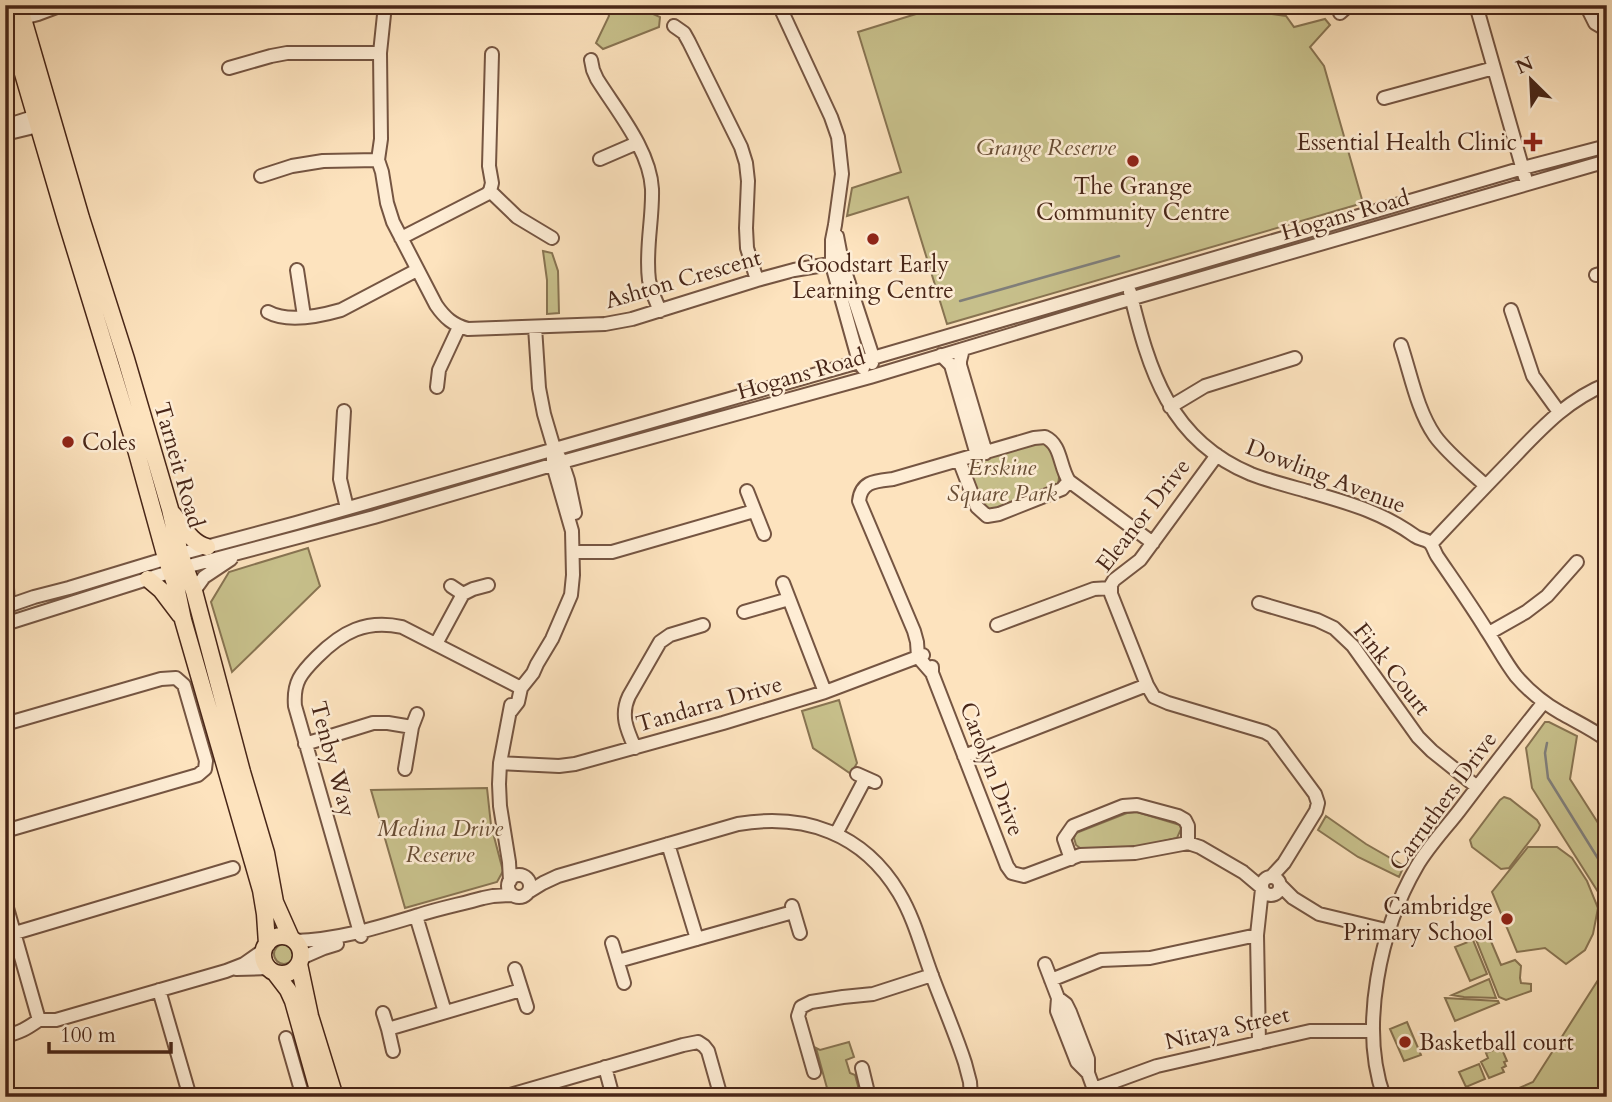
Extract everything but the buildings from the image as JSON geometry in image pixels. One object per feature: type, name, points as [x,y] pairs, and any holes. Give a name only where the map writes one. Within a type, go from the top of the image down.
[{"type":"main road","name":"Tarneit Road","points":[[15,14],[66,220],[132,435],[176,563],[194,591],[266,853],[275,902],[293,940]]},
{"type":"main road","name":"Tarneit Road","points":[[42,120],[88,242],[170,509],[183,620],[261,890],[266,947]]},
{"type":"main road","points":[[170,509],[190,536],[207,547]]},
{"type":"main road","points":[[148,579],[161,590],[183,620]]},
{"type":"main road","points":[[320,1097],[293,1001],[288,990],[264,960],[266,947],[278,937],[293,940],[300,950],[307,1005],[335,1097]]},
{"type":"main road","points":[[272,970],[288,973],[300,961]]},
{"type":"street","points":[[15,14],[51,5]]},
{"type":"street","points":[[15,14],[62,5]]},
{"type":"street","points":[[385,5],[380,53],[381,139],[378,159],[387,203],[393,222],[443,316],[459,327],[439,370],[437,387]]},
{"type":"street","points":[[779,5],[838,137],[842,174],[832,240],[859,362],[870,377]]},
{"type":"street","points":[[1476,5],[1527,184]]},
{"type":"street","points":[[1586,5],[1595,23],[1607,30]]},
{"type":"street","points":[[674,26],[684,33],[689,42],[741,147],[748,181],[747,248],[758,280]]},
{"type":"street","points":[[229,68],[287,53],[380,53]]},
{"type":"street","points":[[401,238],[490,191],[492,54]]},
{"type":"street","points":[[591,60],[597,79],[643,153],[652,188],[649,281],[660,311]]},
{"type":"street","points":[[1384,98],[1494,68]]},
{"type":"street","points":[[5,126],[42,120]]},
{"type":"street","points":[[5,134],[42,120]]},
{"type":"street","points":[[600,159],[637,143]]},
{"type":"street","name":"Hogans Road","points":[[5,624],[148,579],[207,547],[1607,146]]},
{"type":"street","points":[[261,176],[292,166],[323,161],[378,159]]},
{"type":"street","name":"Hogans Road","points":[[7,607],[34,597],[176,563],[240,553],[870,377],[1607,161]]},
{"type":"street","points":[[490,191],[517,217],[552,238]]},
{"type":"street","name":"Ashton Crescent","points":[[459,327],[535,327],[632,320],[758,280],[794,270],[837,263]]},
{"type":"street","points":[[298,270],[304,316]]},
{"type":"street","points":[[268,312],[283,317],[341,310],[417,270]]},
{"type":"street","points":[[1169,271],[1174,286]]},
{"type":"street","name":"Dowling Avenue","points":[[1128,283],[1150,364],[1160,388],[1170,407],[1198,440],[1217,455],[1252,474],[1384,516],[1431,544],[1516,676],[1544,702],[1607,740]]},
{"type":"street","points":[[847,300],[873,358],[870,377]]},
{"type":"street","points":[[1511,310],[1533,376],[1559,412]]},
{"type":"street","points":[[527,882],[522,897],[510,886],[500,806],[500,763],[511,711],[518,702],[518,686],[533,673],[552,639],[570,595],[573,575],[572,531],[544,414],[535,327]]},
{"type":"street","points":[[1401,345],[1425,419],[1436,437],[1486,486]]},
{"type":"street","points":[[963,349],[960,365],[981,454]]},
{"type":"street","points":[[941,355],[951,365],[981,454]]},
{"type":"street","points":[[1170,407],[1205,386],[1295,358]]},
{"type":"street","points":[[1431,544],[1559,412],[1578,398],[1607,384]]},
{"type":"street","points":[[344,411],[340,479],[347,508]]},
{"type":"street","points":[[1069,481],[1062,489],[999,514],[986,516],[977,507],[959,460],[1045,437],[1055,444],[1069,481],[1153,542]]},
{"type":"street","name":"Eleanor Drive","points":[[1147,685],[1113,600],[1111,588],[1114,580],[1140,560],[1217,455]]},
{"type":"street","name":"Carolyn Drive","points":[[959,460],[870,483],[859,491],[859,501],[922,644],[921,656],[930,662],[1007,866],[1017,875],[1028,874],[1071,859]]},
{"type":"street","points":[[747,491],[764,534]]},
{"type":"street","points":[[573,551],[612,552],[754,511]]},
{"type":"street","points":[[5,552],[7,607]]},
{"type":"street","points":[[194,591],[204,577],[240,553]]},
{"type":"street","points":[[1489,633],[1526,612],[1547,596],[1577,562]]},
{"type":"street","points":[[783,583],[825,692]]},
{"type":"street","points":[[436,644],[463,594],[488,585]]},
{"type":"street","points":[[451,586],[463,594]]},
{"type":"street","points":[[997,625],[1094,589],[1111,588]]},
{"type":"street","points":[[34,597],[36,603],[44,606],[80,595],[104,593]]},
{"type":"street","points":[[743,611],[789,599]]},
{"type":"street","name":"Fink Court","points":[[1259,603],[1317,620],[1334,628],[1353,646],[1418,737],[1477,787]]},
{"type":"street","name":"Tenby Way","points":[[360,934],[295,706],[296,683],[306,668],[331,643],[348,632],[389,624],[402,627],[518,686]]},
{"type":"street","points":[[635,748],[624,717],[625,703],[656,647],[664,638],[704,625]]},
{"type":"street","name":"Tandarra Drive","points":[[500,763],[559,766],[575,764],[825,692],[921,656]]},
{"type":"street","points":[[5,724],[161,679],[176,678],[184,685],[206,761],[205,769],[198,775],[5,831]]},
{"type":"street","points":[[964,756],[1147,685],[1159,700],[1265,732],[1278,743],[1315,794],[1318,803],[1316,811],[1259,909],[1259,1043]]},
{"type":"street","name":"Carruthers Drive","points":[[1384,1097],[1374,1058],[1374,1001],[1378,973],[1397,906],[1418,864],[1544,702]]},
{"type":"street","points":[[405,769],[412,727],[417,714]]},
{"type":"street","points":[[306,744],[373,723],[412,727]]},
{"type":"street","points":[[836,834],[866,778]]},
{"type":"street","points":[[1188,843],[1188,826],[1181,818],[1137,805],[1123,806],[1073,826],[1064,839],[1071,859],[1090,853],[1135,853],[1188,843],[1200,847],[1319,914],[1390,930]]},
{"type":"street","points":[[300,961],[330,942],[493,896],[510,886],[517,875],[527,882],[543,883],[558,876],[738,824],[760,820],[805,823],[836,834],[862,850],[876,863],[899,894],[916,929],[965,1063],[971,1097]]},
{"type":"street","points":[[668,844],[697,939]]},
{"type":"street","points":[[507,851],[527,882]]},
{"type":"street","points":[[15,933],[233,868]]},
{"type":"street","points":[[5,901],[39,1020]]},
{"type":"street","points":[[618,961],[792,909],[800,933]]},
{"type":"street","points":[[416,916],[445,1012]]},
{"type":"street","points":[[1051,980],[1101,960],[1150,958],[1257,935]]},
{"type":"street","points":[[293,940],[330,942]]},
{"type":"street","points":[[612,943],[624,983]]},
{"type":"street","points":[[5,1036],[21,1032],[39,1020],[56,1020],[226,971],[244,964],[266,947]]},
{"type":"street","points":[[1045,964],[1058,998],[1066,1004],[1070,1012],[1088,1059],[1088,1073],[1095,1093]]},
{"type":"street","points":[[226,971],[254,968],[272,970]]},
{"type":"street","points":[[514,969],[527,1007]]},
{"type":"street","points":[[814,1072],[798,1016],[802,1007],[824,999],[873,994],[932,975]]},
{"type":"street","points":[[159,990],[190,1097]]},
{"type":"street","points":[[388,1029],[522,990]]},
{"type":"street","points":[[383,1013],[393,1051]]},
{"type":"street","name":"Nitaya Street","points":[[1095,1093],[1149,1068],[1310,1031],[1373,1031]]},
{"type":"street","points":[[286,1038],[303,1097]]},
{"type":"street","points":[[503,1097],[698,1042],[708,1051],[721,1097]]},
{"type":"street","points":[[605,1068],[613,1097]]},
{"type":"street","points":[[862,1068],[869,1097]]},
{"type":"green space","points":[[606,5],[633,5],[660,17],[659,27],[603,49],[596,43],[609,16]]},
{"type":"green space","name":"Grange Reserve","points":[[945,5],[1208,5],[1286,16],[1294,27],[1325,19],[1330,25],[1310,47],[1324,66],[1363,203],[947,324],[908,197],[847,216],[852,188],[901,172],[858,32]]},
{"type":"green space","points":[[543,251],[552,253],[558,271],[559,313],[547,314],[547,280]]},
{"type":"green space","name":"Erskine Square Park","points":[[1042,441],[1052,447],[1059,471],[1057,485],[997,510],[985,510],[969,469],[972,462]]},
{"type":"green space","points":[[308,548],[320,586],[232,672],[211,602],[229,572]]},
{"type":"green space","points":[[839,700],[857,763],[851,774],[813,748],[802,711]]},
{"type":"green space","points":[[1545,722],[1577,736],[1570,779],[1607,837],[1607,906],[1532,788],[1526,748]]},
{"type":"green space","name":"Medina Drive Reserve","points":[[487,788],[491,825],[503,871],[497,882],[405,908],[371,790]]},
{"type":"green space","points":[[1504,797],[1537,820],[1540,825],[1509,868],[1501,869],[1472,847],[1470,840]]},
{"type":"green space","points":[[1137,812],[1180,825],[1177,838],[1133,848],[1080,848],[1076,845],[1076,833],[1127,813]]},
{"type":"green space","points":[[1326,816],[1404,866],[1399,877],[1358,857],[1318,830]]},
{"type":"green space","points":[[1528,847],[1557,847],[1572,858],[1587,881],[1598,908],[1593,934],[1585,950],[1566,964],[1545,948],[1517,952],[1492,892]]},
{"type":"green space","points":[[1487,932],[1501,965],[1515,960],[1521,966],[1521,983],[1531,984],[1531,991],[1506,1000],[1499,997],[1475,937]]},
{"type":"green space","points":[[1473,940],[1487,974],[1470,981],[1455,947]]},
{"type":"green space","points":[[280,944],[288,944],[294,954],[288,964],[280,964],[274,958],[274,950]]},
{"type":"green space","points":[[1607,966],[1607,1097],[1498,1097],[1533,1082]]},
{"type":"green space","points":[[1489,979],[1496,998],[1452,995]]},
{"type":"green space","points":[[1445,998],[1498,1001],[1499,1003],[1455,1021]]},
{"type":"green space","name":"Basketball court","points":[[1407,1022],[1421,1055],[1404,1061],[1390,1029]]},
{"type":"green space","points":[[849,1042],[854,1057],[846,1060],[850,1073],[855,1075],[861,1097],[853,1093],[840,1097],[824,1097],[822,1089],[827,1088],[816,1048],[820,1050]]},
{"type":"green space","points":[[1501,1047],[1507,1061],[1502,1068],[1504,1072],[1489,1078],[1481,1062],[1488,1058],[1486,1053]]},
{"type":"green space","points":[[1479,1064],[1485,1079],[1466,1087],[1459,1072]]},
{"type":"waterway","points":[[960,301],[1119,256]]},
{"type":"waterway","points":[[1547,743],[1545,753],[1548,778],[1607,873]]},
{"type":"waterway","points":[[1605,1097],[1603,1093],[1607,1084]]},
{"type":"place","name":"Essential Health Clinic","points":[[1533,142]]},
{"type":"place","name":"The Grange Community Centre","points":[[1133,161]]},
{"type":"place","name":"Goodstart Early Learning Centre","points":[[873,239]]},
{"type":"place","name":"Coles","points":[[68,442]]},
{"type":"place","name":"Cambridge Primary School","points":[[1507,919]]},
{"type":"place","name":"Basketball court","points":[[1405,1042]]}]
